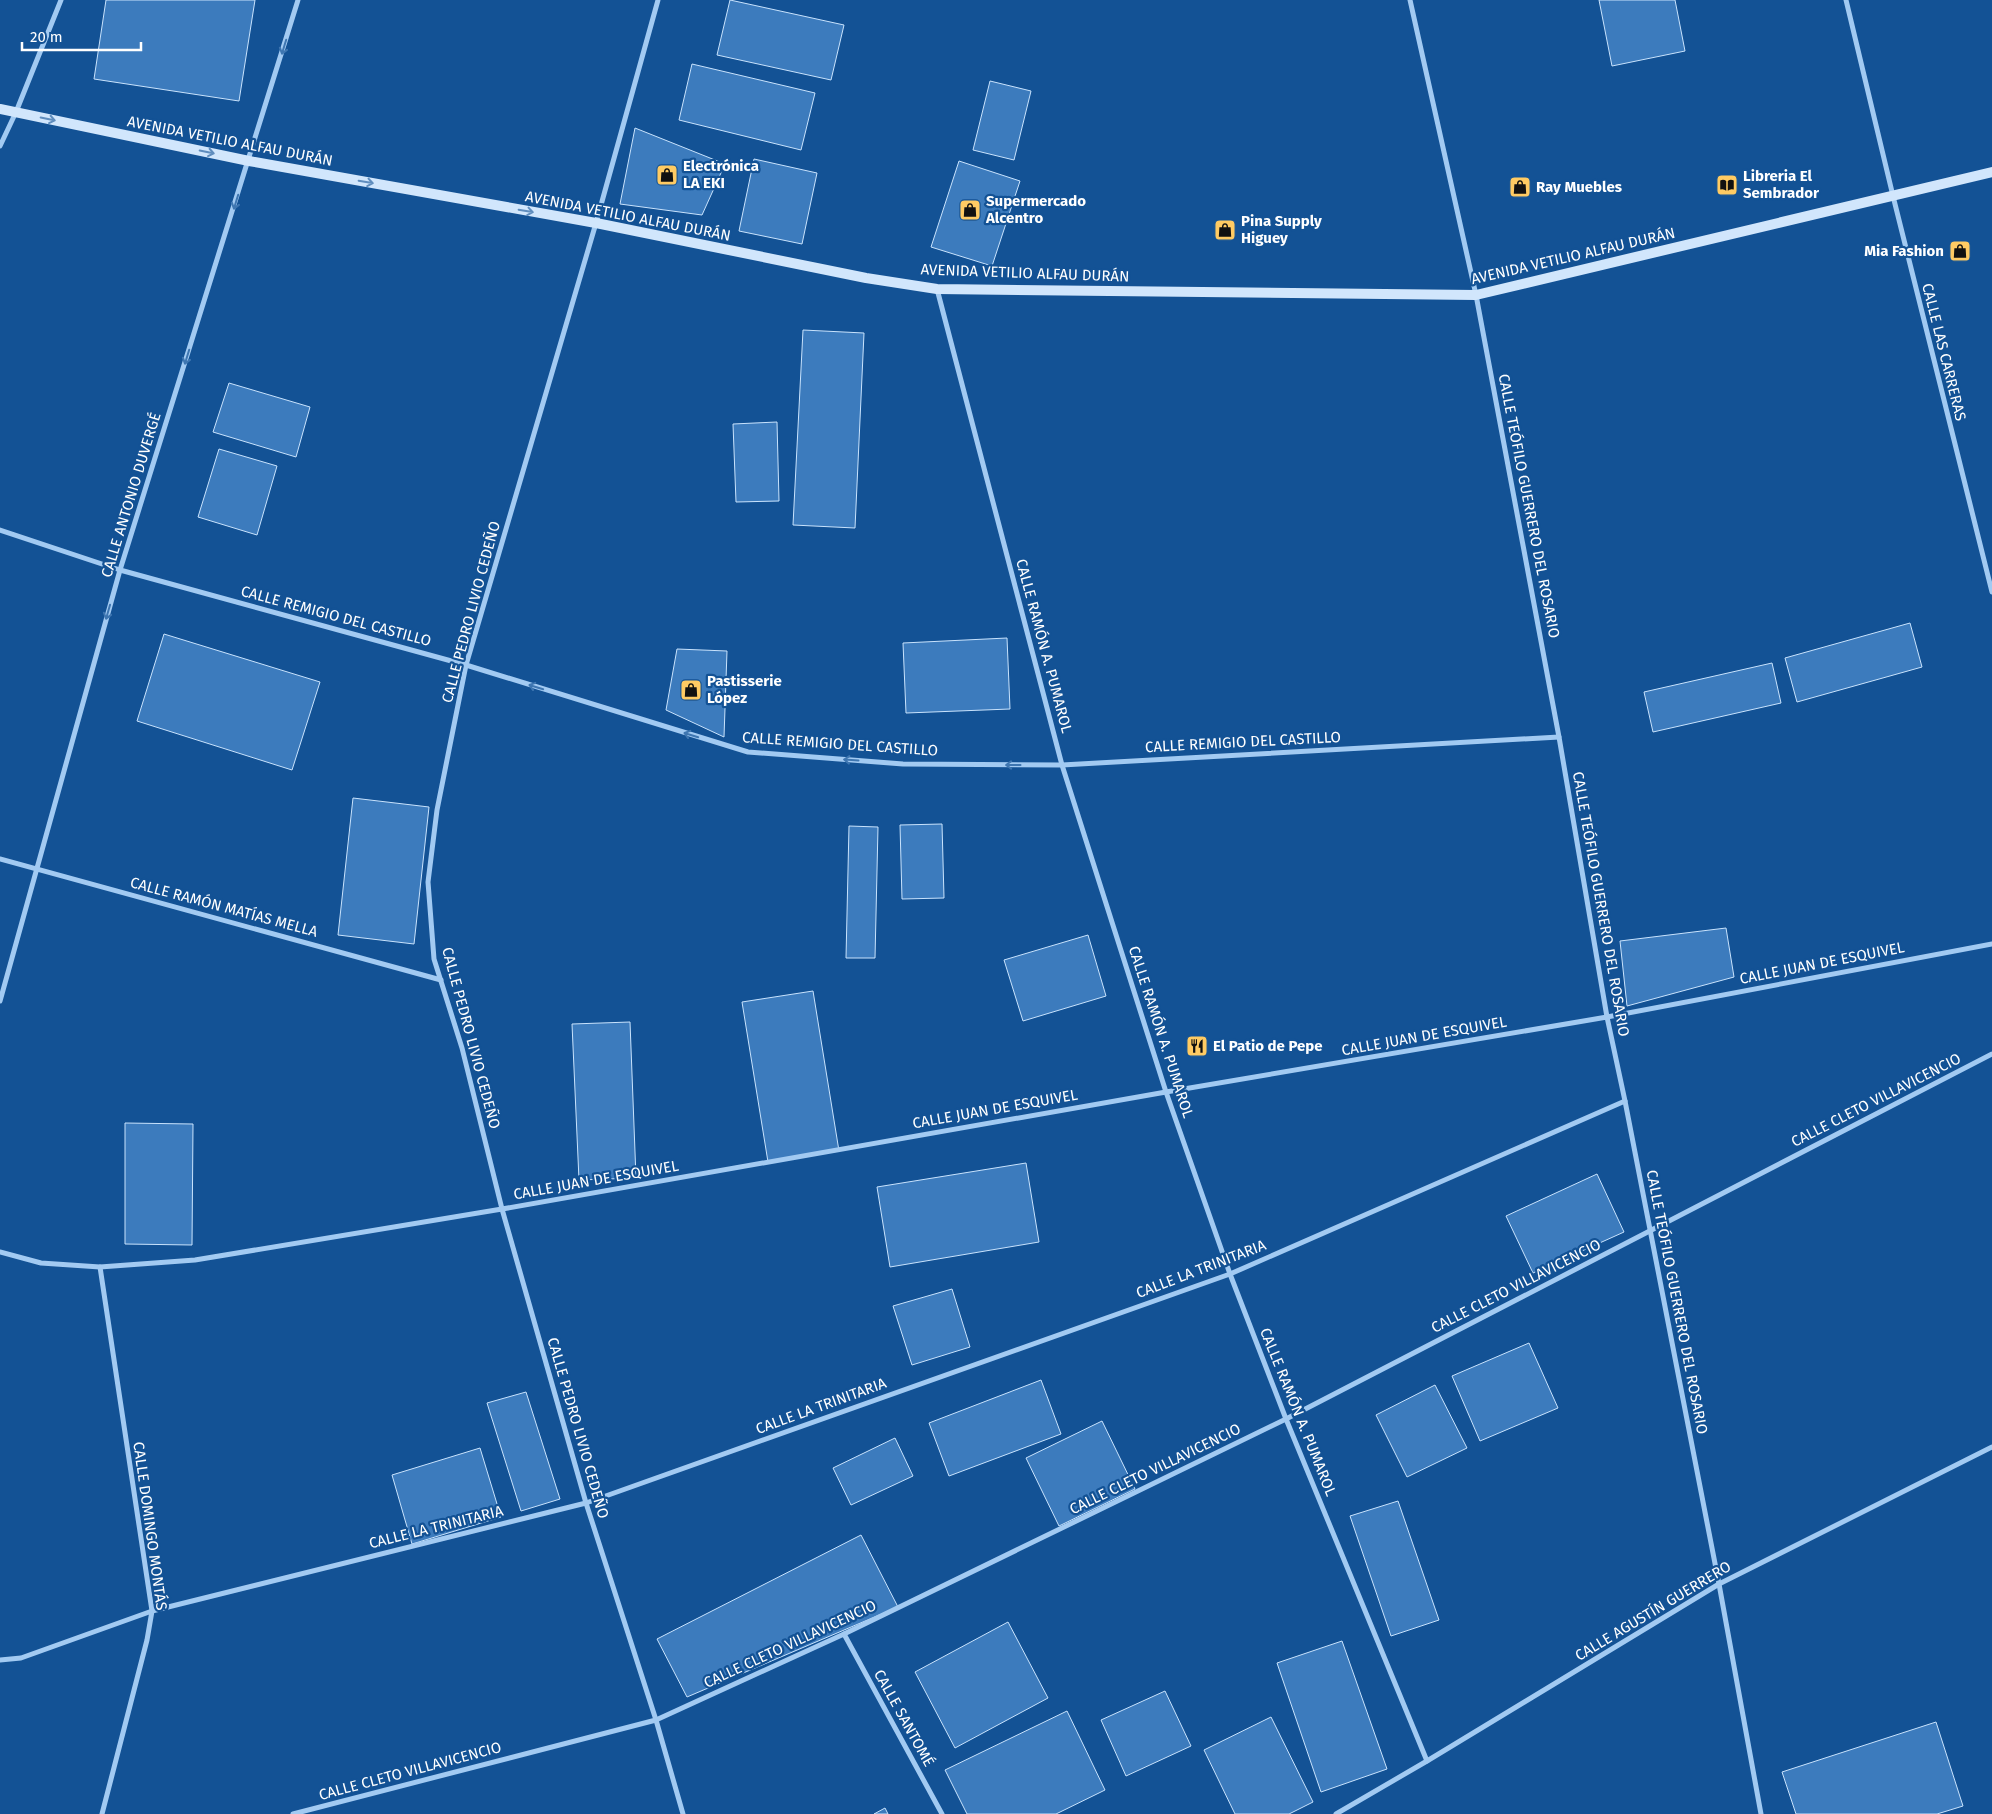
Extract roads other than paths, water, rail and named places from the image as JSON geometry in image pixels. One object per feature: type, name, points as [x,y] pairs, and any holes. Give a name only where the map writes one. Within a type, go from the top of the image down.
[{"type":"main road","name":"AVENIDA VETILIO ALFAU DURÁN","points":[[0,109],[249,161],[596,224],[866,278],[937,289],[1476,296],[1992,172]]},
{"type":"street","points":[[0,146],[16,112],[61,0]]},
{"type":"street","name":"CALLE ANTONIO DUVERGÉ","points":[[0,1001],[120,570],[298,0]]},
{"type":"street","name":"CALLE PEDRO LIVIO CEDEÑO","points":[[658,0],[596,224],[466,665],[437,810],[428,882],[434,959],[462,1048],[502,1209],[586,1502],[656,1720],[682,1814]]},
{"type":"street","name":"CALLE TEÓFILO GUERRERO DEL ROSARIO","points":[[1410,0],[1476,296],[1560,736],[1607,1017],[1719,1584],[1761,1814]]},
{"type":"street","name":"CALLE LAS CARRERAS","points":[[1846,0],[1892,196],[1992,592]]},
{"type":"street","name":"CALLE RAMÓN A. PUMAROL","points":[[937,289],[1062,765],[1166,1092],[1230,1274],[1286,1419],[1427,1761]]},
{"type":"street","name":"CALLE REMIGIO DEL CASTILLO","points":[[0,530],[120,570],[466,665],[748,752],[904,764],[1062,765],[1560,736]]},
{"type":"street","name":"CALLE RAMÓN MATÍAS MELLA","points":[[0,859],[441,980]]},
{"type":"street","name":"CALLE JUAN DE ESQUIVEL","points":[[0,1252],[41,1264],[100,1268],[195,1260],[502,1209],[1166,1092],[1607,1017],[1992,944]]},
{"type":"street","name":"CALLE CLETO VILLAVICENCIO","points":[[293,1814],[656,1720],[844,1634],[1286,1419],[1992,1054]]},
{"type":"street","name":"CALLE LA TRINITARIA","points":[[0,1660],[21,1658],[152,1612],[586,1502],[1230,1274],[1625,1101]]},
{"type":"street","name":"CALLE DOMINGO MONTÁS","points":[[100,1268],[152,1612],[147,1640],[102,1814]]},
{"type":"street","name":"CALLE AGUSTÍN GUERRERO","points":[[1336,1814],[1345,1812],[1719,1584],[1992,1447]]},
{"type":"street","name":"CALLE SANTOMÉ","points":[[844,1634],[942,1814]]},
{"type":"place","name":"Electrónica LA EKI","points":[[667,175]]},
{"type":"place","name":"Libreria El Sembrador","points":[[1727,185]]},
{"type":"place","name":"Ray Muebles","points":[[1520,187]]},
{"type":"place","name":"Supermercado Alcentro","points":[[970,210]]},
{"type":"place","name":"Pina Supply Higuey","points":[[1225,230]]},
{"type":"place","name":"Mia Fashion","points":[[1960,251]]},
{"type":"place","name":"Pastisserie López","points":[[691,690]]},
{"type":"place","name":"El Patio de Pepe","points":[[1197,1046]]}]
